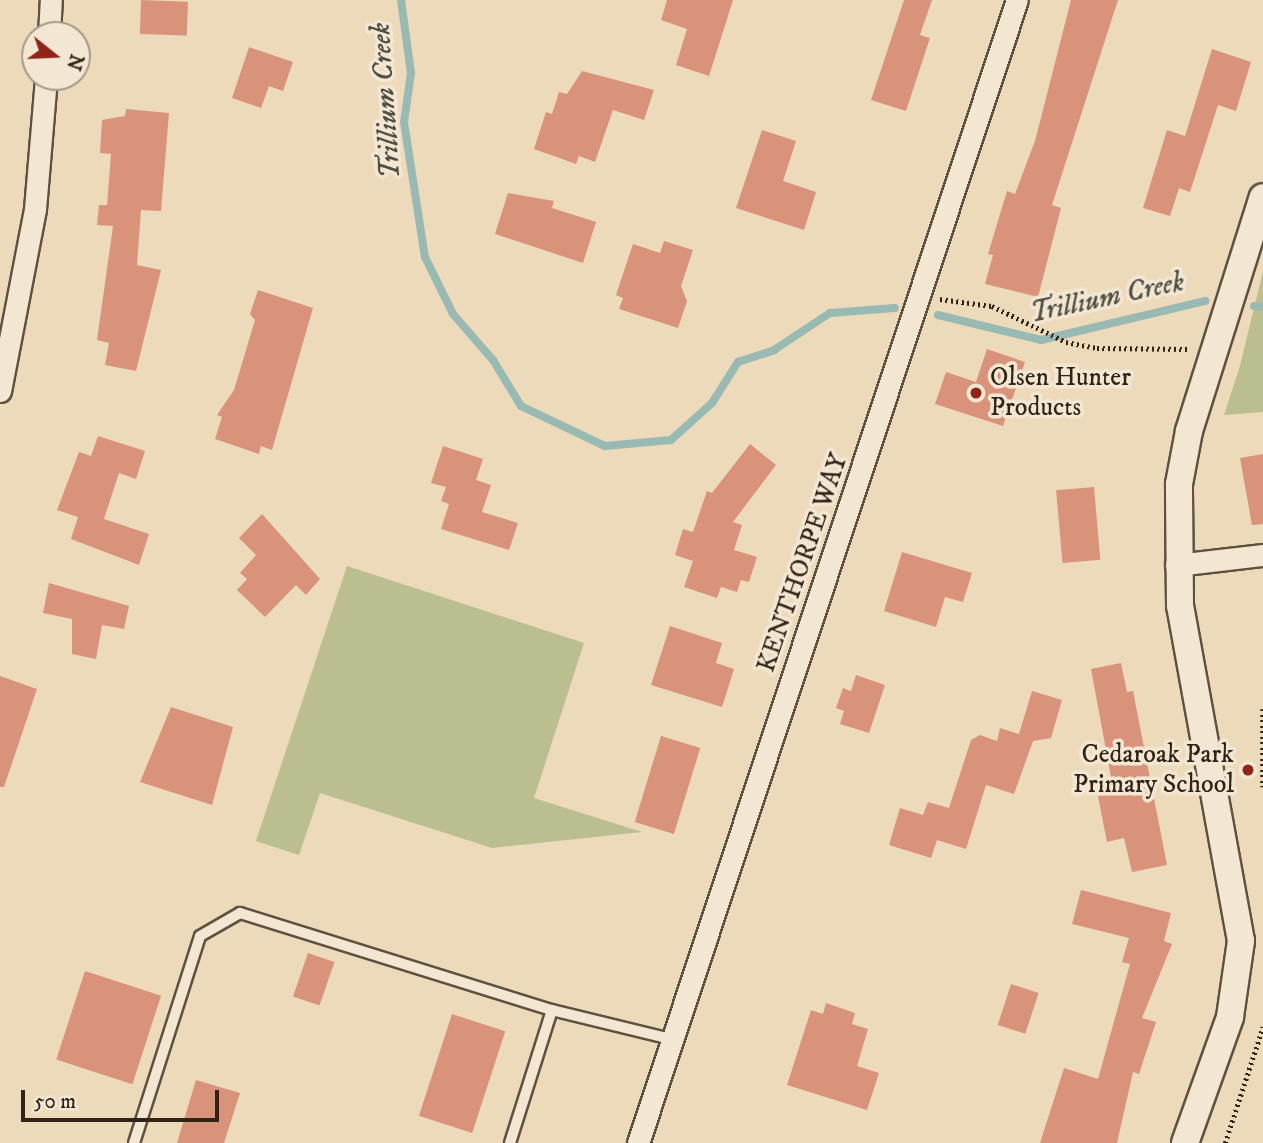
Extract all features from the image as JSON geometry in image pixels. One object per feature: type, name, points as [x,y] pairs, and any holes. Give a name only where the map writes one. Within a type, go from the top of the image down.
[{"type":"street","points":[[50,21],[51,0]]},
{"type":"street","name":"KENTHORPE WAY","points":[[638,1143],[921,297],[1017,0]]},
{"type":"street","points":[[0,391],[35,209],[45,91]]},
{"type":"street","points":[[1185,1143],[1230,1017],[1241,941],[1190,676],[1176,565],[1179,484],[1211,356],[1263,197]]},
{"type":"street","points":[[1176,565],[1263,555]]},
{"type":"lane","points":[[134,1143],[200,936],[240,913],[552,1010],[671,1040]]},
{"type":"lane","points":[[510,1143],[552,1010]]},
{"type":"path","points":[[921,297],[982,303],[1033,324],[1066,342],[1097,348],[1172,345],[1211,356]]},
{"type":"path","points":[[1263,709],[1263,787]]},
{"type":"path","points":[[1225,1143],[1263,1027]]},
{"type":"green space","points":[[1263,271],[1263,412],[1224,415],[1240,366]]},
{"type":"green space","points":[[347,566],[584,643],[534,798],[642,832],[492,848],[320,793],[299,855],[256,841]]},
{"type":"building","points":[[141,0],[188,2],[187,36],[140,34]]},
{"type":"building","points":[[667,0],[733,0],[709,76],[676,65],[687,29],[661,20]]},
{"type":"building","points":[[904,0],[932,0],[920,35],[930,38],[906,111],[871,100]]},
{"type":"building","points":[[1071,0],[1118,0],[1052,205],[1061,208],[1038,297],[985,284],[993,255],[988,254],[1007,191],[1015,194],[1035,141]]},
{"type":"building","points":[[249,47],[293,62],[283,91],[269,86],[261,108],[232,98]]},
{"type":"building","points":[[1212,49],[1251,62],[1236,111],[1218,105],[1190,192],[1179,188],[1170,216],[1143,208],[1167,130],[1185,136]]},
{"type":"building","points":[[582,71],[654,90],[644,120],[613,110],[595,162],[579,156],[576,164],[534,149],[546,112],[552,114],[559,92],[567,94]]},
{"type":"building","points":[[126,109],[169,113],[161,211],[141,210],[137,265],[161,270],[136,371],[105,365],[109,343],[97,340],[113,226],[97,225],[99,205],[107,205],[111,154],[100,153],[102,120],[125,116]]},
{"type":"building","points":[[762,130],[796,141],[783,181],[816,192],[804,230],[736,208]]},
{"type":"building","points":[[508,193],[554,201],[552,208],[596,222],[583,263],[495,234]]},
{"type":"building","points":[[664,241],[693,250],[681,286],[687,301],[678,328],[619,309],[623,298],[616,295],[633,244],[660,253]]},
{"type":"building","points":[[258,290],[313,308],[272,450],[261,446],[259,454],[215,439],[222,417],[217,415],[234,390],[255,320],[250,314]]},
{"type":"building","name":"Olsen Hunter Products","points":[[987,349],[1025,362],[1003,426],[935,404],[946,372],[976,382]]},
{"type":"building","points":[[98,436],[145,451],[136,479],[119,473],[104,519],[149,534],[139,565],[71,539],[78,517],[57,510],[79,452],[91,456]]},
{"type":"building","points":[[750,444],[776,465],[733,522],[742,525],[734,550],[757,557],[749,582],[741,580],[737,592],[721,587],[717,598],[684,587],[693,561],[675,555],[683,529],[693,532],[707,491],[712,493]]},
{"type":"building","points":[[443,446],[483,459],[476,480],[491,485],[482,512],[518,523],[509,550],[441,529],[449,504],[441,501],[446,487],[431,483]]},
{"type":"building","points":[[1263,454],[1263,524],[1252,525],[1240,458]]},
{"type":"building","points":[[1094,487],[1100,560],[1063,563],[1056,490]]},
{"type":"building","points":[[262,514],[320,579],[306,595],[296,585],[265,617],[237,590],[247,579],[240,573],[256,555],[239,538]]},
{"type":"building","points":[[902,552],[972,573],[963,602],[945,597],[936,627],[884,611]]},
{"type":"building","points":[[49,583],[129,606],[124,629],[102,625],[96,659],[72,654],[72,619],[43,613]]},
{"type":"building","points":[[670,626],[722,643],[716,663],[734,669],[722,707],[651,685]]},
{"type":"building","points":[[1121,663],[1127,692],[1133,691],[1167,865],[1132,872],[1124,838],[1107,842],[1098,796],[1114,793],[1091,669]]},
{"type":"building","points":[[856,675],[885,685],[869,733],[840,724],[844,711],[836,708],[843,688],[851,691]]},
{"type":"building","points":[[0,676],[37,689],[4,787],[0,787]]},
{"type":"building","points":[[1032,691],[1062,700],[1051,738],[1033,741],[1014,794],[986,785],[966,849],[937,840],[931,858],[889,845],[900,808],[923,815],[928,802],[949,808],[971,740],[980,735],[997,741],[1000,728],[1019,734]]},
{"type":"building","points":[[171,707],[233,727],[212,805],[140,782]]},
{"type":"building","points":[[661,736],[700,748],[674,834],[635,822]]},
{"type":"building","points":[[1081,890],[1171,913],[1164,941],[1172,944],[1142,1018],[1156,1022],[1139,1074],[1133,1072],[1117,1143],[1040,1143],[1064,1068],[1098,1079],[1130,964],[1122,962],[1129,938],[1072,924]]},
{"type":"building","points":[[308,953],[334,962],[319,1006],[293,996]]},
{"type":"building","points":[[85,971],[161,996],[132,1084],[56,1059]]},
{"type":"building","points":[[1011,984],[1039,993],[1025,1034],[998,1025]]},
{"type":"building","points":[[826,1003],[855,1013],[852,1024],[868,1029],[857,1066],[879,1073],[867,1110],[787,1085],[811,1010],[823,1014]]},
{"type":"building","points":[[452,1014],[505,1031],[472,1133],[419,1116]]},
{"type":"building","points":[[196,1080],[240,1093],[224,1143],[177,1143]]},
{"type":"waterway","name":"Trillium Creek","points":[[401,0],[411,73],[404,122],[425,257],[453,314],[493,360],[521,406],[605,446],[671,440],[712,403],[738,362],[774,350],[830,313],[895,308]]},
{"type":"waterway","name":"Trillium Creek","points":[[938,315],[1041,340],[1205,301]]},
{"type":"waterway","name":"Trillium Creek","points":[[1254,306],[1263,307]]},
{"type":"place","name":"Olsen Hunter Products","points":[[976,393]]},
{"type":"place","name":"Cedaroak Park Primary School","points":[[1248,770]]}]
